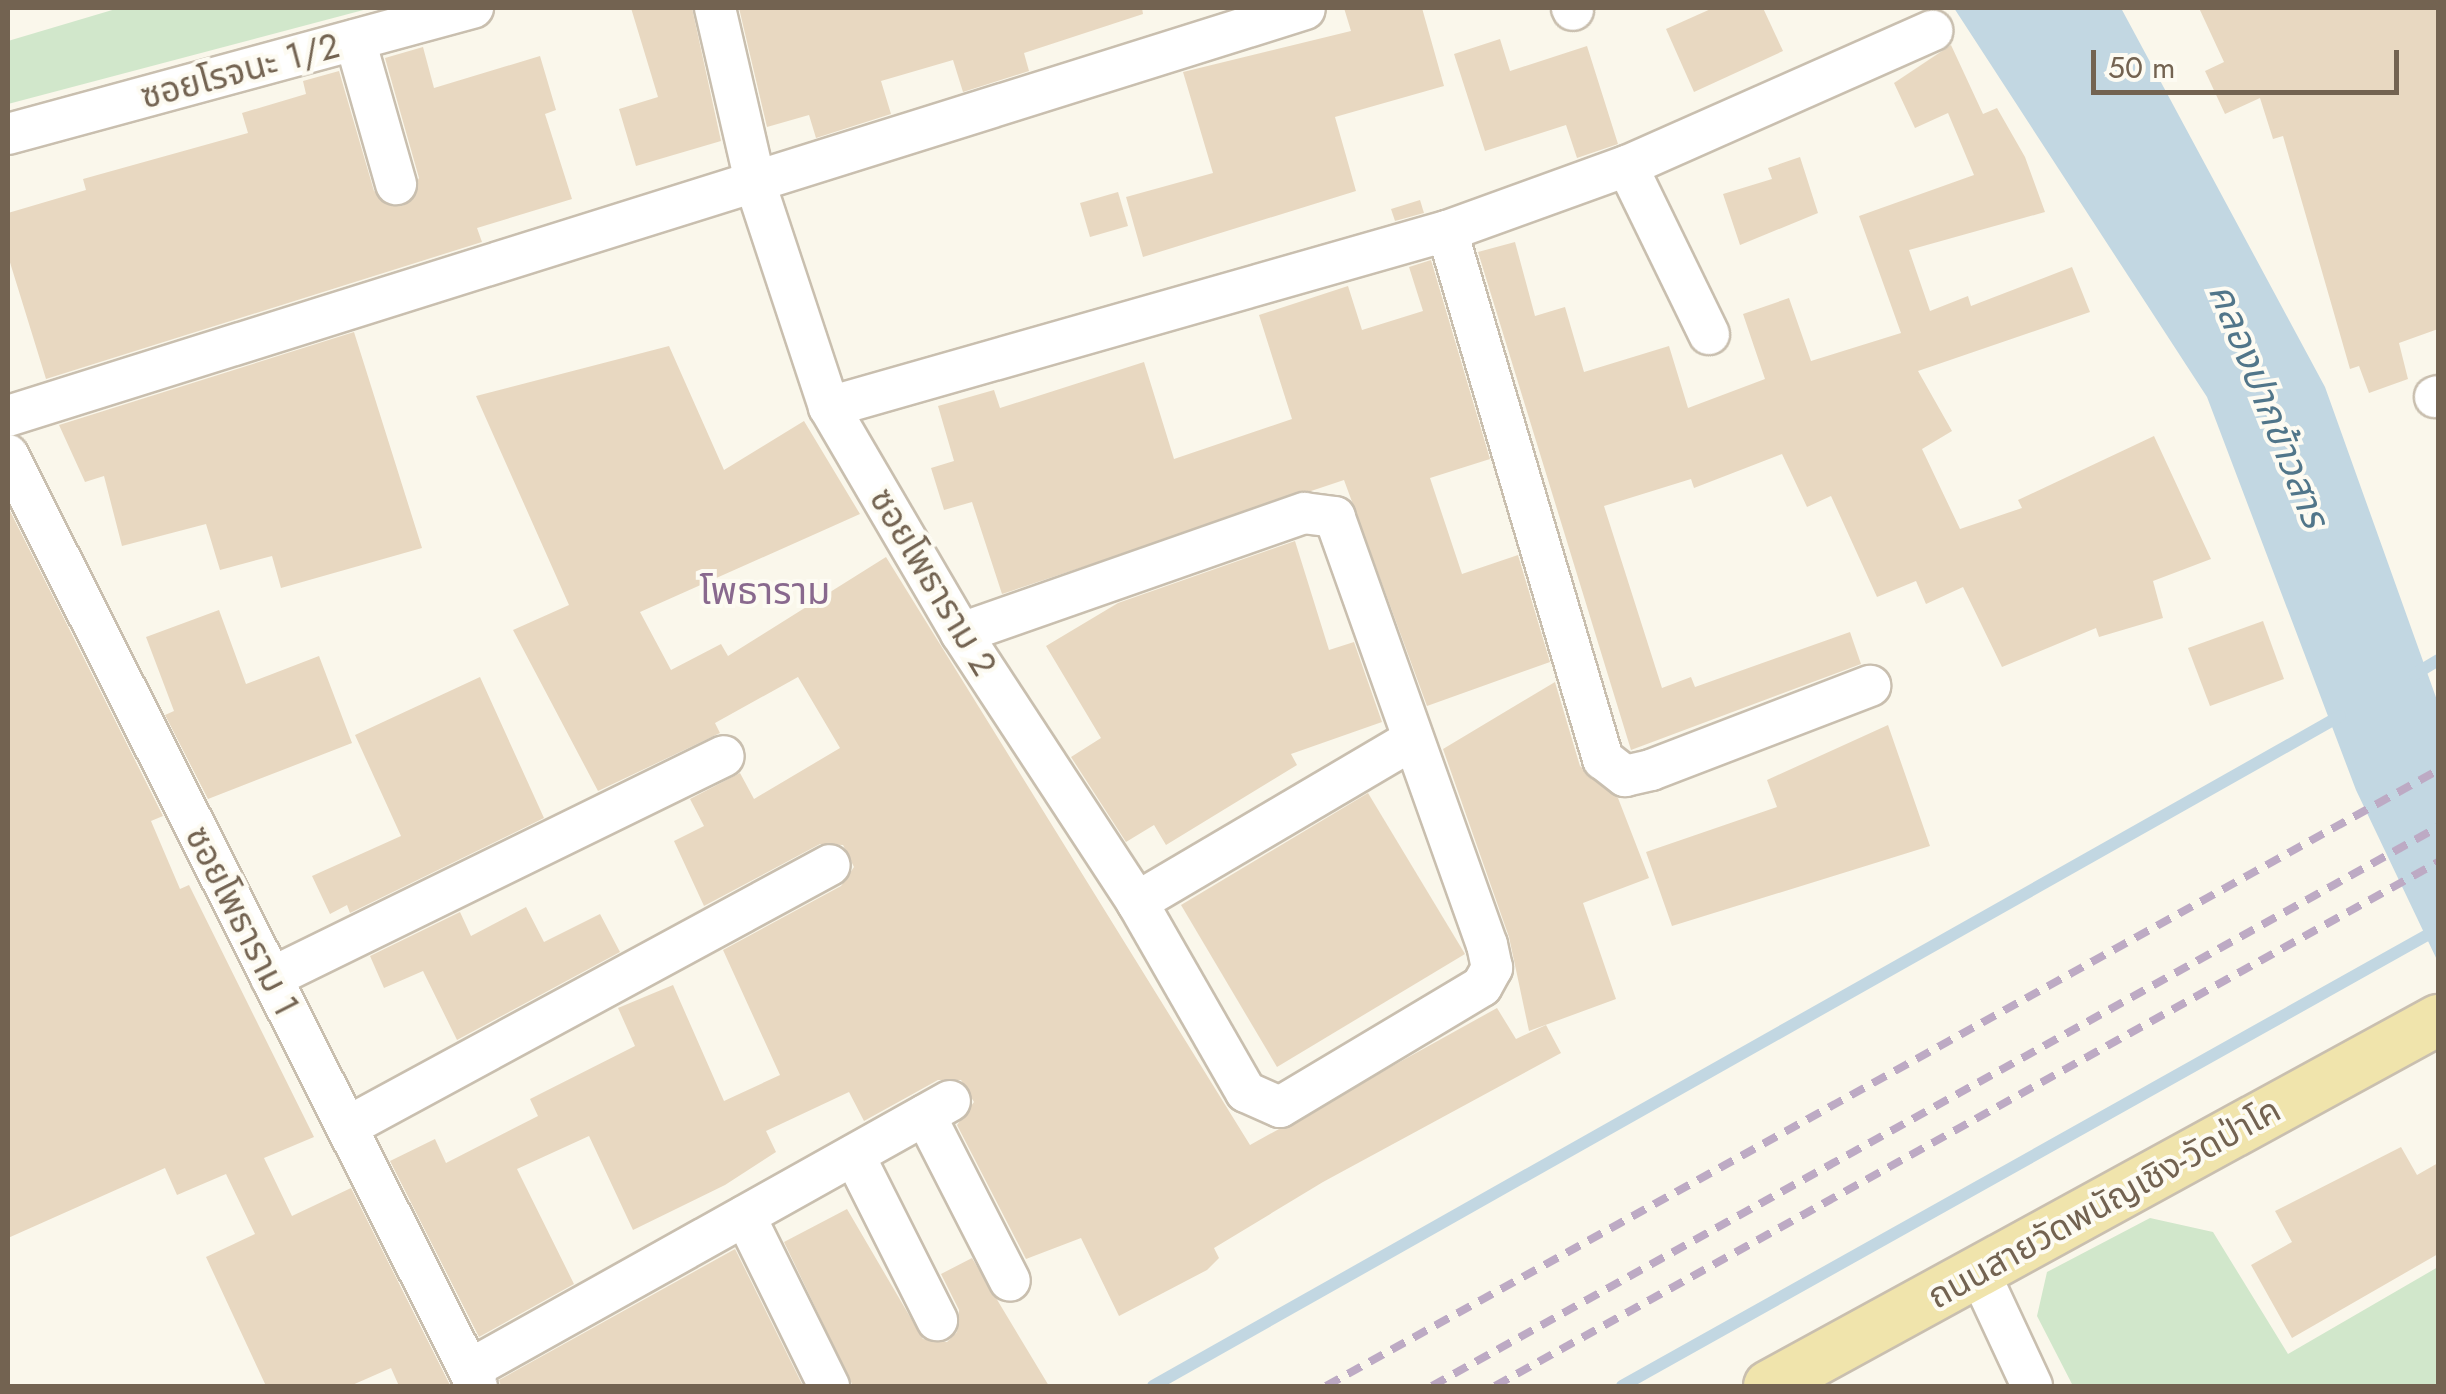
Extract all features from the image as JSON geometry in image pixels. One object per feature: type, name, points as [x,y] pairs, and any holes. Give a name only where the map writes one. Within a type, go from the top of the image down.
[{"type":"main road","name":"ถนนสายวัดพนัญเชิง-วัดป่าโค","points":[[1769,1386],[2438,1020]]},
{"type":"street","name":"ซอยโรจนะ 1/2","points":[[8,134],[473,8]]},
{"type":"street","name":"ซอยโพธาราม 2","points":[[715,8],[756,186],[829,407],[961,633],[1137,902],[1262,1106],[1280,1107],[1466,996],[1492,968],[1410,741]]},
{"type":"street","points":[[8,416],[756,186],[1305,9]]},
{"type":"street","points":[[829,407],[1447,231],[1627,166],[1932,32]]},
{"type":"street","points":[[355,40],[396,184]]},
{"type":"street","points":[[1627,166],[1708,334]]},
{"type":"street","points":[[1447,231],[1604,759],[1626,776],[1651,770],[1870,686]]},
{"type":"street","name":"ซอยโพธาราม 1","points":[[8,455],[473,1378]]},
{"type":"street","points":[[961,633],[1324,511],[1335,516],[1410,741],[1137,902]]},
{"type":"street","points":[[271,978],[724,756]]},
{"type":"street","points":[[347,1127],[830,865]]},
{"type":"street","points":[[473,1378],[745,1216],[938,1108],[1010,1281]]},
{"type":"street","points":[[854,1155],[938,1320]]},
{"type":"street","points":[[745,1216],[829,1386]]},
{"type":"street","points":[[1978,1270],[2032,1386]]},
{"type":"green space","points":[[119,8],[371,8],[8,104],[8,41]]},
{"type":"green space","points":[[2150,1218],[2213,1232],[2288,1354],[2438,1267],[2438,1386],[2073,1386],[2037,1316],[2047,1272]]},
{"type":"water","name":"คลองปากข้าวสาร","points":[[1954,8],[2121,8],[2325,387],[2438,703],[2438,962],[2356,790],[2207,397]]},
{"type":"building","points":[[631,8],[692,8],[721,141],[636,166],[619,109],[658,97]]},
{"type":"building","points":[[739,8],[1142,8],[1143,14],[1024,53],[1029,71],[963,92],[953,60],[881,81],[891,114],[816,138],[809,115],[767,127]]},
{"type":"building","points":[[1344,8],[1422,8],[1444,86],[1335,117],[1356,191],[1143,257],[1126,197],[1213,173],[1183,72],[1351,31]]},
{"type":"building","points":[[1713,8],[1763,8],[1783,51],[1694,92],[1666,29]]},
{"type":"building","points":[[2199,8],[2438,8],[2438,329],[2399,343],[2408,379],[2369,393],[2359,366],[2350,369],[2283,136],[2273,139],[2260,98],[2225,114],[2205,71],[2224,62]]},
{"type":"building","points":[[1500,39],[1510,71],[1587,46],[1618,144],[1577,158],[1566,125],[1485,151],[1454,54]]},
{"type":"building","points":[[1951,45],[1983,114],[1997,108],[2025,157],[2045,212],[1909,250],[1930,311],[1968,296],[1971,306],[2072,267],[2090,312],[1918,371],[1952,431],[1922,449],[1960,529],[2022,508],[2018,500],[2154,436],[2211,559],[2153,581],[2163,618],[2099,637],[2096,628],[2002,667],[1963,587],[1926,604],[1916,581],[1877,597],[1831,496],[1807,507],[1782,454],[1694,488],[1691,479],[1604,506],[1662,688],[1691,677],[1695,687],[1850,632],[1861,664],[1631,750],[1478,252],[1515,242],[1535,316],[1565,307],[1584,372],[1669,346],[1688,408],[1765,379],[1743,314],[1789,298],[1811,361],[1901,333],[1859,216],[1974,175],[1948,113],[1915,128],[1894,83]]},
{"type":"building","points":[[423,47],[434,88],[540,56],[556,110],[545,114],[572,199],[477,228],[482,242],[46,379],[8,256],[8,213],[86,190],[83,179],[248,133],[242,113],[306,94],[303,81],[339,71],[374,191],[403,206],[419,178],[385,58]]},
{"type":"building","points":[[1800,157],[1818,213],[1740,245],[1723,194],[1772,179],[1768,168]]},
{"type":"building","points":[[1118,192],[1128,226],[1090,237],[1080,203]]},
{"type":"building","points":[[1420,200],[1424,213],[1395,221],[1391,209]]},
{"type":"building","points":[[1431,260],[1490,459],[1430,478],[1462,574],[1518,555],[1550,662],[1427,706],[1344,480],[1002,594],[972,502],[944,510],[931,468],[954,461],[938,406],[994,390],[1000,408],[1144,362],[1174,459],[1292,419],[1259,315],[1348,286],[1362,330],[1423,311],[1409,267]]},
{"type":"building","points":[[354,332],[422,548],[281,588],[272,556],[220,570],[206,524],[122,546],[104,476],[85,482],[59,425]]},
{"type":"building","points":[[669,346],[724,470],[804,421],[860,514],[640,612],[671,670],[721,644],[728,656],[886,557],[1250,1145],[1497,1008],[1516,1039],[1546,1025],[1561,1053],[1323,1182],[1214,1248],[1219,1258],[1207,1270],[1119,1316],[1081,1238],[1026,1259],[957,1125],[974,1102],[961,1080],[938,1080],[864,1121],[849,1092],[766,1131],[776,1152],[725,1185],[633,1230],[589,1136],[517,1169],[574,1284],[479,1337],[390,1161],[435,1139],[446,1163],[538,1116],[530,1099],[635,1046],[618,1008],[673,985],[724,1101],[780,1075],[723,950],[841,886],[854,867],[843,845],[820,844],[704,906],[674,841],[704,826],[690,799],[740,773],[754,799],[840,748],[798,677],[715,723],[720,733],[598,791],[513,630],[569,605],[476,396]]},
{"type":"building","points":[[8,507],[163,816],[151,821],[180,889],[189,885],[314,1137],[264,1158],[292,1216],[351,1188],[450,1385],[399,1386],[391,1368],[350,1386],[266,1386],[206,1257],[255,1234],[226,1174],[177,1195],[165,1168],[8,1238]]},
{"type":"building","points":[[1295,541],[1329,650],[1354,642],[1382,722],[1291,754],[1297,765],[1166,845],[1154,825],[1126,842],[1071,757],[1101,738],[1046,646],[1118,603]]},
{"type":"building","points":[[219,610],[246,684],[319,656],[352,743],[208,799],[165,715],[174,711],[146,637]]},
{"type":"building","points":[[2263,621],[2284,679],[2210,706],[2188,648]]},
{"type":"building","points":[[480,677],[544,818],[350,913],[347,905],[330,914],[312,876],[401,836],[355,735]]},
{"type":"building","points":[[1555,682],[1580,766],[1618,798],[1649,878],[1583,903],[1616,999],[1529,1031],[1509,937],[1443,749]]},
{"type":"building","points":[[1888,725],[1930,846],[1672,926],[1646,852],[1777,807],[1767,780]]},
{"type":"building","points":[[1368,793],[1465,954],[1277,1067],[1181,905]]},
{"type":"building","points":[[526,907],[544,942],[600,914],[620,952],[457,1040],[423,971],[384,988],[370,956],[460,912],[471,936]]},
{"type":"building","points":[[2401,1147],[2417,1175],[2438,1163],[2438,1254],[2292,1338],[2251,1265],[2292,1242],[2275,1211]]},
{"type":"building","points":[[847,1209],[923,1339],[947,1342],[957,1332],[959,1310],[941,1274],[972,1258],[1049,1386],[853,1386],[784,1242]]},
{"type":"building","points":[[735,1249],[803,1386],[501,1386],[499,1380]]},
{"type":"waterway","points":[[2415,674],[2438,660]]},
{"type":"waterway","points":[[1153,1386],[2340,716]]},
{"type":"waterway","points":[[1622,1386],[2438,929]]},
{"type":"railway","points":[[1326,1386],[2438,770]]},
{"type":"railway","points":[[1432,1386],[2438,827]]},
{"type":"railway","points":[[1495,1386],[2438,862]]},
{"type":"district","name":"โพธาราม","points":[[765,591]]}]
